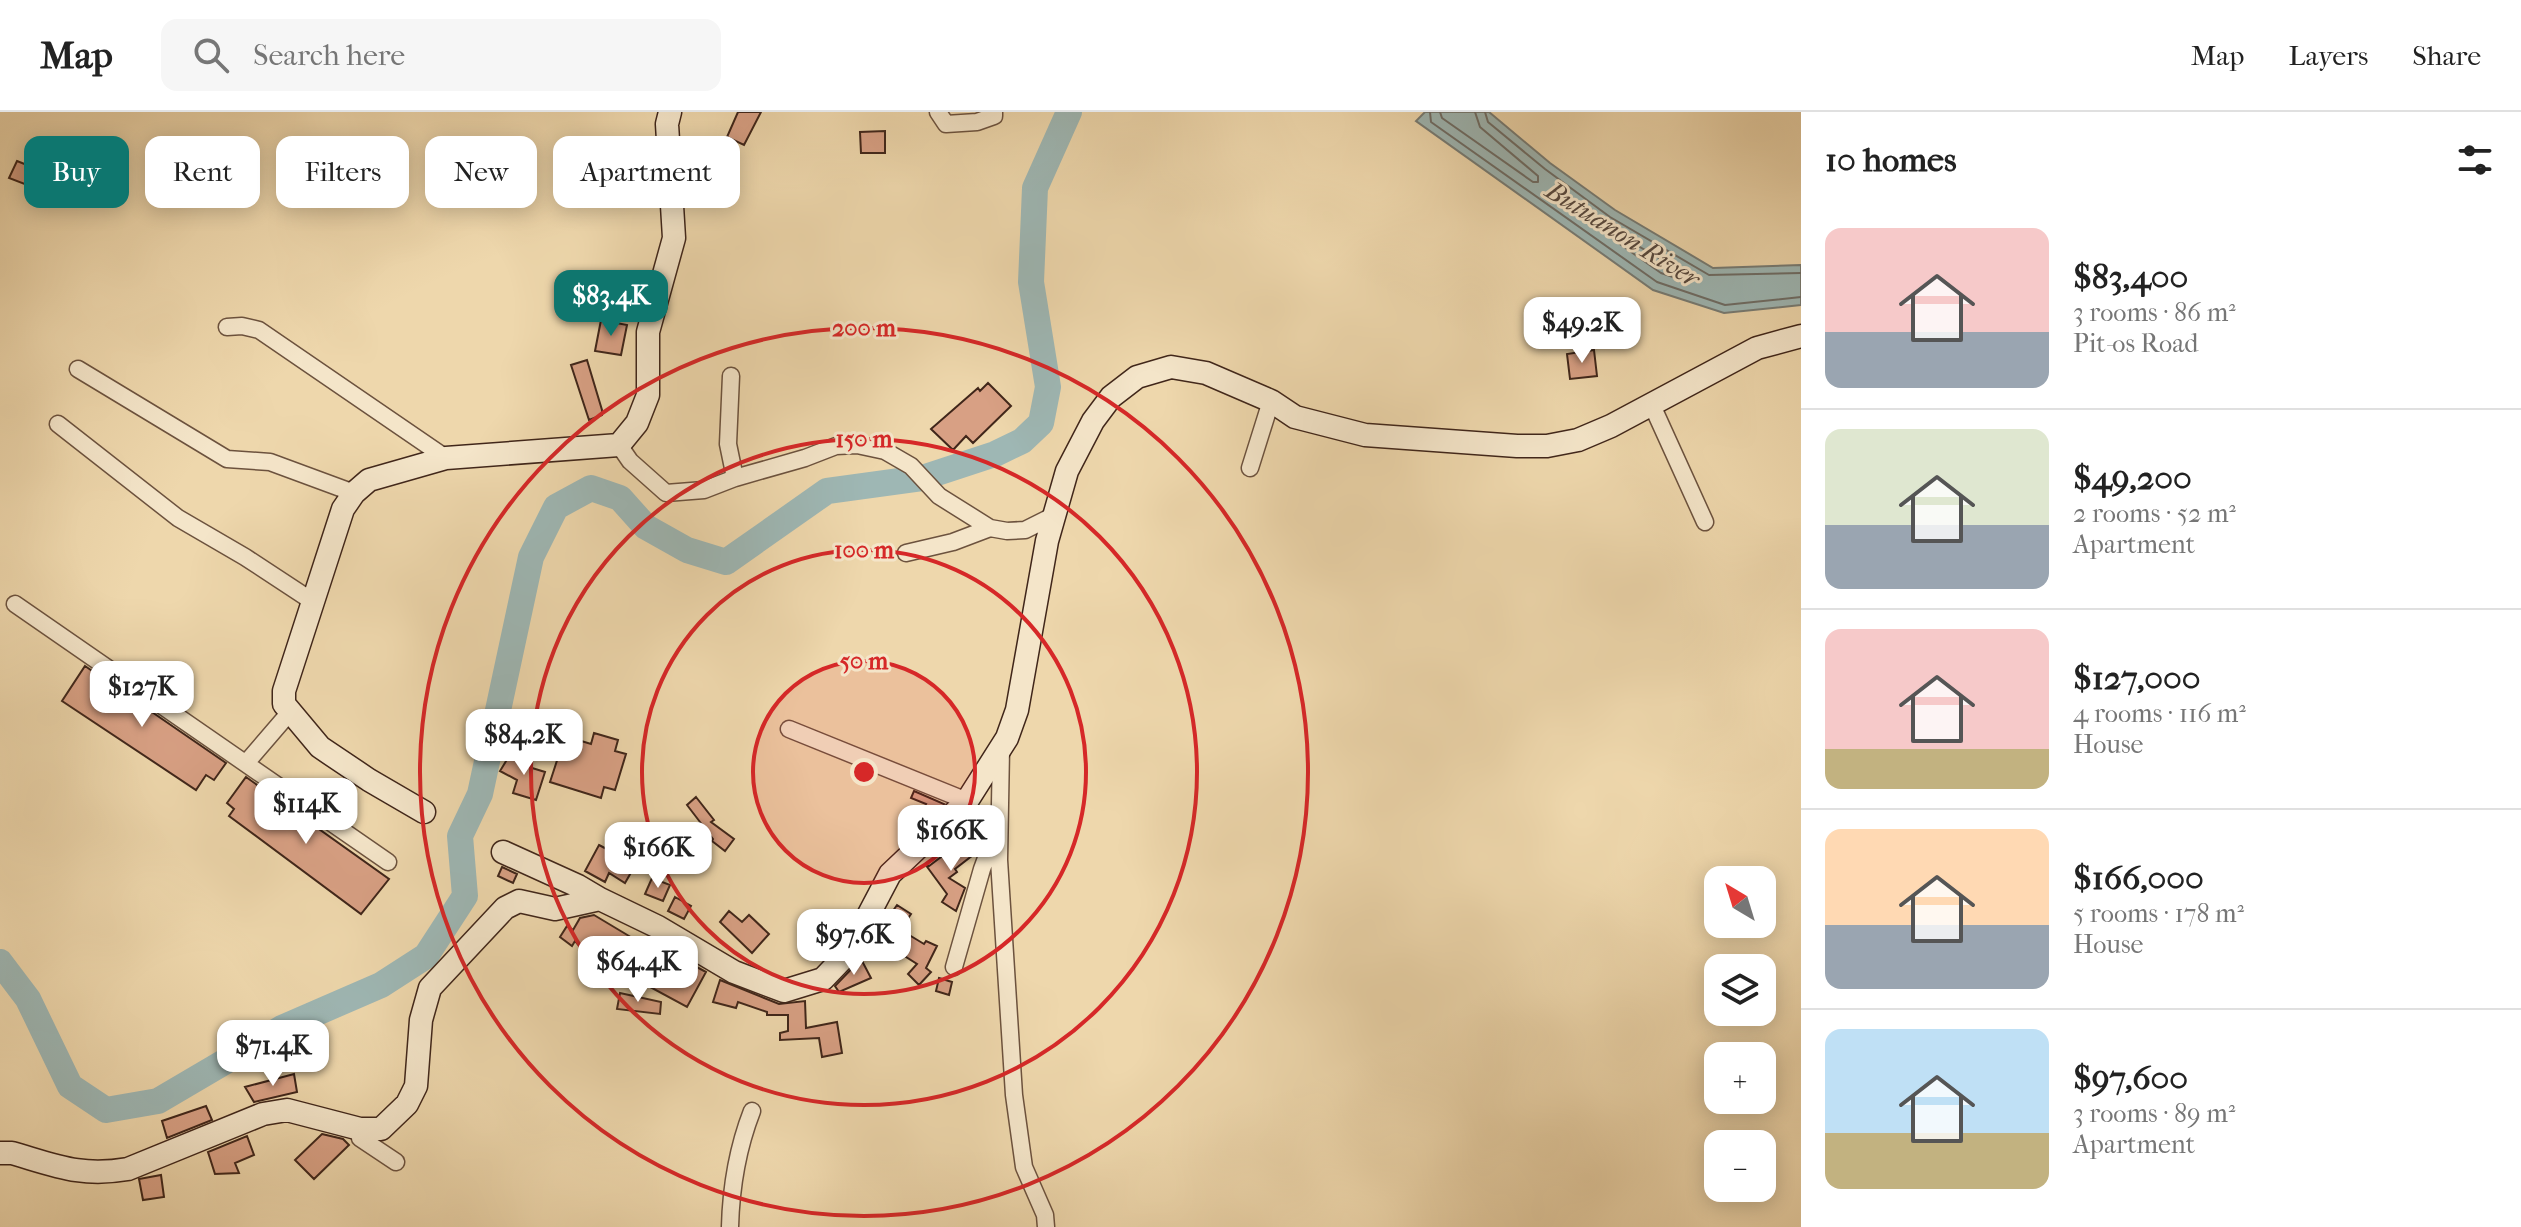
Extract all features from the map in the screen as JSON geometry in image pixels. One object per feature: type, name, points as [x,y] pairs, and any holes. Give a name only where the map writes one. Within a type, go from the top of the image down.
[{"type":"street","points":[[424,812],[320,747],[284,704],[284,691],[343,509],[354,493],[369,480],[446,458],[619,445],[637,423],[648,395],[648,332],[674,238],[667,124],[670,112]]},
{"type":"street","points":[[938,112],[946,124],[977,122],[994,114]]},
{"type":"street","points":[[227,327],[259,330],[446,458]]},
{"type":"street","points":[[503,852],[658,927],[734,972],[784,991],[823,979],[849,952],[890,874],[967,801],[1001,749],[1017,710],[1053,516],[1067,471],[1093,421],[1111,397],[1137,377],[1171,367],[1206,373],[1271,401],[1295,417],[1365,435],[1547,446],[1578,440],[1611,426],[1757,348],[1801,336]]},
{"type":"street","points":[[78,369],[227,459],[270,462],[354,493]]},
{"type":"street","points":[[731,376],[728,444],[735,478]]},
{"type":"street","points":[[1250,468],[1271,401]]},
{"type":"street","points":[[1651,403],[1705,522]]},
{"type":"street","points":[[58,424],[178,518],[312,601]]},
{"type":"street","points":[[619,445],[630,461],[666,493],[704,490],[836,446],[857,445],[885,451],[911,466],[939,496],[990,528],[1025,530],[1053,516]]},
{"type":"street","points":[[906,553],[953,542],[990,528]]},
{"type":"street","points":[[15,604],[388,862]]},
{"type":"street","points":[[247,762],[290,712]]},
{"type":"street","points":[[789,729],[967,801]]},
{"type":"street","points":[[1001,749],[999,860],[1014,1095],[1024,1167],[1045,1215],[1046,1227]]},
{"type":"street","points":[[954,967],[982,869],[1000,824]]},
{"type":"street","points":[[0,1153],[12,1153],[84,1173],[109,1172],[128,1169],[263,1114],[287,1110],[360,1129],[381,1129],[407,1104],[416,1086],[421,1020],[430,988],[505,908],[519,901],[555,909],[600,899]]},
{"type":"street","points":[[730,1227],[731,1203],[745,1128],[752,1111]]},
{"type":"street","points":[[360,1129],[360,1138],[396,1162]]},
{"type":"water","points":[[1425,112],[1489,112],[1550,163],[1615,210],[1713,268],[1801,265],[1801,305],[1724,313],[1653,290],[1416,121]]},
{"type":"building","points":[[738,112],[761,112],[744,145],[740,143],[740,136],[727,136]]},
{"type":"building","points":[[885,131],[885,153],[861,153],[860,132]]},
{"type":"building","points":[[17,161],[24,164],[24,184],[9,178]]},
{"type":"building","points":[[601,320],[627,325],[621,355],[595,351]]},
{"type":"building","points":[[1594,350],[1597,376],[1570,379],[1567,354]]},
{"type":"building","points":[[587,360],[602,410],[602,415],[589,420],[571,365]]},
{"type":"building","points":[[988,383],[1011,406],[973,443],[966,436],[953,450],[931,429]]},
{"type":"building","points":[[85,666],[226,763],[214,780],[206,775],[196,790],[62,701]]},
{"type":"building","points":[[594,733],[618,740],[615,751],[626,754],[615,790],[604,787],[601,798],[550,782],[565,736],[591,744]]},
{"type":"building","points":[[511,753],[522,760],[519,764],[545,772],[536,800],[513,793],[517,780],[500,771]]},
{"type":"building","points":[[246,777],[389,879],[361,914],[229,816],[234,809],[227,803]]},
{"type":"building","points":[[914,791],[944,804],[936,812],[924,807],[926,804],[911,798]]},
{"type":"building","points":[[696,797],[714,820],[711,822],[734,839],[725,851],[712,841],[687,805]]},
{"type":"building","points":[[974,816],[985,830],[982,838],[971,846],[958,829]]},
{"type":"building","points":[[962,841],[973,855],[949,878],[965,888],[956,911],[942,902],[947,894],[925,864],[929,866]]},
{"type":"building","points":[[599,845],[618,855],[616,859],[633,869],[625,883],[609,873],[605,882],[585,871]]},
{"type":"building","points":[[502,867],[517,874],[513,883],[498,876]]},
{"type":"building","points":[[652,878],[670,885],[663,901],[645,894]]},
{"type":"building","points":[[675,897],[691,906],[684,919],[668,911]]},
{"type":"building","points":[[897,905],[911,914],[902,927],[888,918]]},
{"type":"building","points":[[729,911],[742,922],[749,915],[769,934],[752,953],[720,922]]},
{"type":"building","points":[[594,915],[644,945],[647,940],[706,972],[687,1007],[628,975],[634,963],[614,951],[598,967],[575,941],[572,946],[560,937],[567,926],[573,930],[580,918]]},
{"type":"building","points":[[891,924],[924,944],[926,941],[937,946],[926,968],[931,972],[919,985],[908,974],[917,964],[884,943],[887,938],[883,936]]},
{"type":"building","points":[[861,959],[871,978],[839,992],[835,986]]},
{"type":"building","points":[[939,978],[952,982],[949,995],[936,991]]},
{"type":"building","points":[[720,980],[779,1004],[805,1001],[806,1028],[837,1022],[842,1053],[822,1057],[819,1038],[780,1040],[780,1033],[788,1031],[788,1015],[767,1015],[767,1012],[738,1002],[736,1008],[713,1002]]},
{"type":"building","points":[[620,993],[661,1002],[660,1014],[617,1009]]},
{"type":"building","points":[[294,1074],[297,1092],[254,1102],[245,1087]]},
{"type":"building","points":[[206,1106],[212,1120],[167,1138],[162,1121]]},
{"type":"building","points":[[322,1134],[343,1139],[349,1145],[314,1179],[295,1160]]},
{"type":"building","points":[[247,1136],[254,1155],[235,1163],[239,1173],[215,1174],[208,1152]]},
{"type":"building","points":[[161,1175],[164,1197],[143,1200],[139,1179]]},
{"type":"waterway","name":"Butuanon River","points":[[0,962],[28,999],[70,1086],[106,1110],[158,1101],[282,1028],[381,985],[426,956],[465,896],[460,836],[480,794],[531,557],[556,507],[591,488],[620,498],[646,527],[687,550],[726,562],[827,491],[922,478],[995,454],[1022,441],[1041,423],[1048,387],[1031,282],[1035,188],[1069,112]]}]
